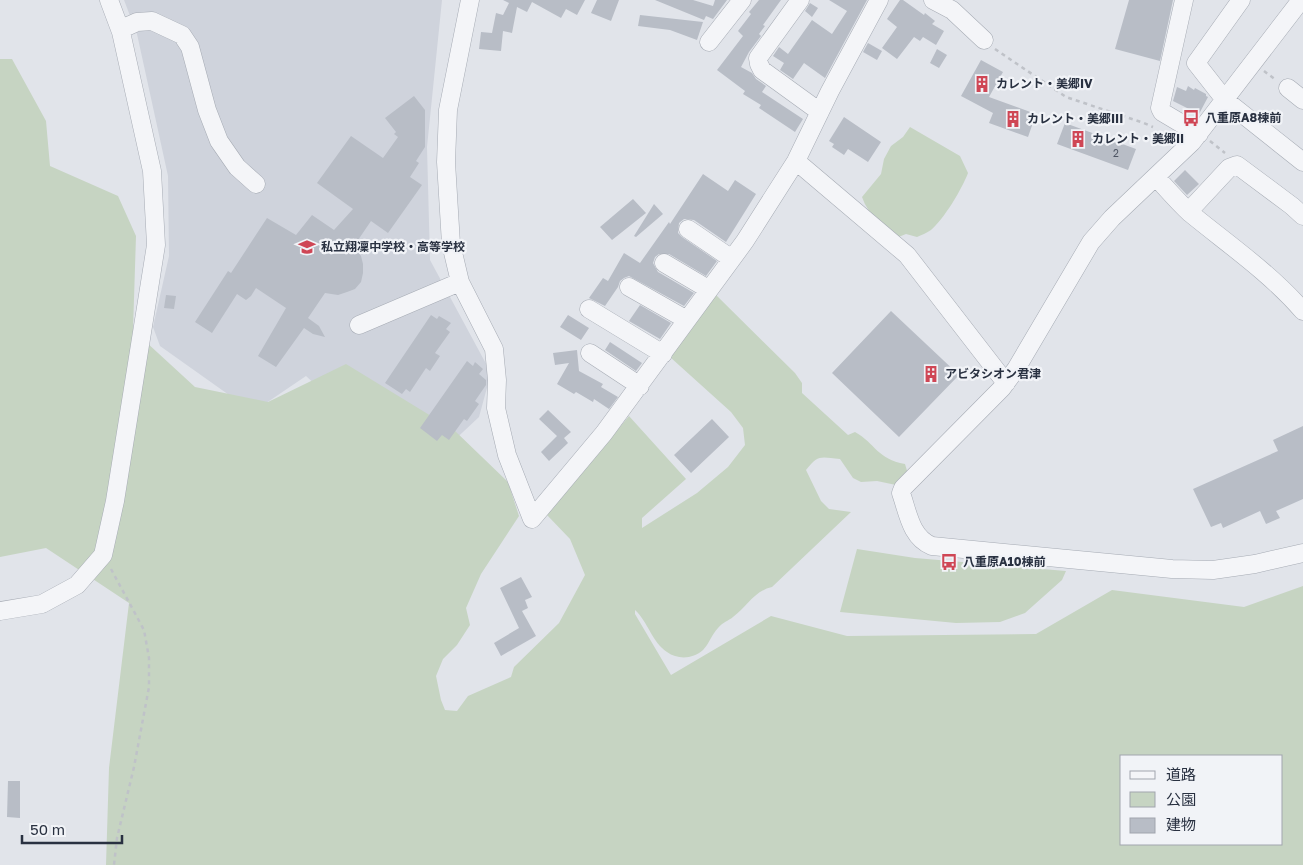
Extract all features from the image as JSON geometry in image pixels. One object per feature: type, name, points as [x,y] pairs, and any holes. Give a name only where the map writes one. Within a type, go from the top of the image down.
[{"type":"street","points":[[470,0],[448,110],[446,162],[451,244],[460,282],[494,349],[497,380],[496,408],[507,455],[532,519],[604,433],[640,386],[708,289],[732,259],[796,160],[879,0]]},
{"type":"street","points":[[709,42],[742,0]]},
{"type":"street","points":[[800,0],[758,58],[759,64],[762,70],[820,112]]},
{"type":"street","points":[[932,0],[952,10],[984,40]]},
{"type":"street","points":[[1184,0],[1160,108],[1162,112],[1203,137]]},
{"type":"street","points":[[1241,0],[1196,63],[1225,100],[1303,162]]},
{"type":"street","points":[[1301,0],[1225,100],[1203,137],[1156,176],[1112,218],[1091,242],[1006,383],[903,488],[901,493],[915,533],[922,542],[932,546],[1172,569],[1221,569],[1255,564],[1303,553]]},
{"type":"street","points":[[111,5],[146,21]]},
{"type":"street","points":[[0,611],[42,604],[77,585],[103,555],[115,501],[156,245],[152,171],[121,32],[111,5]]},
{"type":"street","points":[[121,32],[131,25],[152,21],[182,35],[190,47],[207,110],[219,141],[237,167],[256,184]]},
{"type":"street","points":[[1288,88],[1303,100]]},
{"type":"street","points":[[796,160],[908,255],[1006,383]]},
{"type":"street","points":[[1189,211],[1229,168],[1236,165],[1303,216]]},
{"type":"street","points":[[1156,176],[1189,211],[1254,263],[1281,287],[1303,311]]},
{"type":"street","points":[[688,229],[732,259]]},
{"type":"street","points":[[664,263],[708,289]]},
{"type":"street","points":[[359,325],[460,282]]},
{"type":"street","points":[[629,287],[687,320]]},
{"type":"street","points":[[589,309],[663,354]]},
{"type":"street","points":[[590,353],[640,386]]},
{"type":"path","points":[[984,40],[1066,97],[1153,127]]},
{"type":"path","points":[[1203,137],[1232,158],[1236,165]]},
{"type":"path","points":[[103,555],[144,630],[149,658],[149,687],[134,766],[117,838],[114,865]]},
{"type":"shaded area","points":[[124,0],[442,0],[427,147],[430,260],[491,373],[479,417],[431,462],[400,464],[306,376],[253,412],[160,346],[153,327],[169,256],[168,176],[137,34]]},
{"type":"green space","points":[[0,59],[12,59],[46,121],[50,166],[118,196],[136,236],[133,330],[195,387],[268,402],[346,364],[454,430],[508,482],[519,516],[481,574],[466,608],[470,625],[457,645],[443,659],[436,676],[445,710],[457,711],[468,696],[511,677],[514,667],[559,623],[585,575],[570,539],[547,515],[629,416],[686,479],[642,518],[642,528],[697,493],[728,467],[745,445],[743,428],[731,412],[670,357],[714,293],[795,373],[802,383],[802,393],[848,435],[855,432],[888,459],[905,464],[908,474],[896,485],[877,481],[861,482],[853,478],[840,459],[824,457],[814,461],[806,470],[821,501],[829,509],[851,512],[772,587],[760,592],[738,613],[720,626],[705,648],[695,655],[681,657],[667,652],[658,643],[635,610],[635,614],[671,675],[771,616],[847,636],[1036,634],[1112,590],[1244,607],[1303,586],[1303,865],[106,865],[109,768],[129,603],[46,548],[0,557]]},
{"type":"green space","points":[[910,127],[960,156],[968,173],[952,203],[931,230],[917,237],[906,234],[896,238],[872,214],[862,197],[881,174],[884,159],[891,146],[903,137]]},
{"type":"green space","points":[[857,549],[915,558],[1066,571],[1062,580],[1025,613],[1000,622],[956,623],[840,612]]},
{"type":"building","points":[[503,0],[585,0],[577,15],[566,9],[561,18],[532,2],[527,12],[517,7],[512,33],[503,31],[501,51],[479,49],[481,32],[492,33],[496,13],[503,15],[509,3]]},
{"type":"building","points":[[597,0],[619,0],[611,21],[591,13]]},
{"type":"building","points":[[655,0],[693,0],[713,6],[715,0],[727,0],[713,19],[706,16],[704,20]]},
{"type":"building","points":[[759,0],[781,0],[763,25],[765,26],[759,34],[761,36],[741,67],[752,73],[756,79],[766,86],[762,92],[803,119],[795,132],[759,108],[761,105],[743,94],[745,91],[717,70],[743,36],[738,31],[751,14],[749,12]]},
{"type":"building","points":[[829,0],[867,0],[825,78],[804,63],[793,79],[780,70],[784,63],[773,56],[779,47],[788,54],[812,20],[832,34],[847,11]]},
{"type":"building","points":[[900,0],[903,0],[924,15],[925,13],[935,21],[932,24],[944,31],[936,45],[923,37],[920,41],[914,37],[897,59],[882,48],[897,27],[887,19]]},
{"type":"building","points":[[1129,0],[1173,0],[1160,61],[1115,49]]},
{"type":"building","points":[[810,3],[818,8],[812,17],[805,11]]},
{"type":"building","points":[[640,15],[703,22],[697,40],[670,30],[638,26]]},
{"type":"building","points":[[868,43],[882,51],[877,60],[863,52]]},
{"type":"building","points":[[937,49],[947,55],[939,68],[930,63]]},
{"type":"building","points":[[981,60],[1003,72],[989,97],[1036,114],[1028,137],[989,123],[993,113],[961,96]]},
{"type":"building","points":[[1188,86],[1206,94],[1208,97],[1199,114],[1173,101],[1177,87],[1186,91]]},
{"type":"building","points":[[414,96],[425,110],[425,147],[416,161],[419,163],[410,177],[422,185],[388,233],[371,221],[354,246],[361,256],[363,264],[361,282],[355,289],[338,295],[325,293],[308,318],[319,326],[325,337],[313,334],[304,328],[276,367],[258,356],[286,308],[256,288],[246,300],[237,294],[212,333],[195,322],[228,271],[231,273],[267,218],[296,235],[312,215],[334,230],[353,209],[317,183],[351,136],[383,158],[398,137],[394,134],[396,132],[385,118]]},
{"type":"building","points":[[844,117],[881,142],[868,162],[848,149],[844,155],[832,147],[834,144],[829,141]]},
{"type":"building","points":[[1065,123],[1136,149],[1128,170],[1057,144]]},
{"type":"building","points":[[1185,170],[1199,184],[1187,195],[1174,181]]},
{"type":"building","points":[[703,174],[728,191],[735,180],[756,194],[726,242],[694,220],[684,219],[679,223],[678,233],[682,237],[717,261],[706,276],[669,254],[659,254],[655,257],[653,263],[658,272],[694,293],[684,306],[629,276],[620,281],[605,306],[589,298],[603,278],[608,281],[624,253],[640,263],[669,222],[670,224]]},
{"type":"building","points":[[633,199],[646,213],[612,240],[600,227]]},
{"type":"building","points":[[654,204],[663,214],[636,237],[634,236]]},
{"type":"building","points":[[166,295],[176,296],[174,309],[164,308]]},
{"type":"building","points":[[640,305],[671,323],[660,339],[629,321]]},
{"type":"building","name":"アビタシオン君津","points":[[891,311],[959,375],[899,437],[832,373]]},
{"type":"building","points":[[431,315],[437,319],[439,316],[451,323],[446,329],[450,332],[435,353],[440,356],[430,371],[426,368],[410,392],[406,389],[402,394],[385,383]]},
{"type":"building","points":[[568,315],[589,328],[581,340],[560,327]]},
{"type":"building","points":[[610,342],[642,363],[636,371],[605,350]]},
{"type":"building","points":[[577,350],[579,371],[603,384],[601,387],[618,397],[609,409],[594,399],[593,402],[557,384],[569,363],[555,365],[553,353]]},
{"type":"building","points":[[467,361],[473,366],[475,362],[483,369],[479,374],[486,380],[486,385],[475,401],[479,404],[467,421],[464,419],[449,440],[442,435],[437,441],[420,428]]},
{"type":"building","points":[[548,410],[571,432],[564,438],[568,443],[549,461],[541,452],[557,436],[539,419]]},
{"type":"building","points":[[712,419],[729,437],[691,473],[674,455]]},
{"type":"building","points":[[1303,426],[1303,499],[1276,511],[1280,518],[1266,524],[1260,511],[1223,528],[1221,523],[1211,527],[1193,489],[1278,451],[1273,440]]},
{"type":"building","points":[[521,577],[532,597],[525,600],[528,608],[522,611],[536,636],[501,656],[494,643],[519,628],[500,588]]},
{"type":"building","points":[[8,781],[20,781],[20,818],[7,817]]},
{"type":"place","name":"カレント・美郷IV","points":[[982,84]]},
{"type":"place","name":"八重原A8棟前","points":[[1191,118]]},
{"type":"place","name":"カレント・美郷III","points":[[1013,119]]},
{"type":"place","name":"カレント・美郷II","points":[[1078,139]]},
{"type":"place","name":"私立翔凜中学校・高等学校","points":[[307,247]]},
{"type":"place","name":"アビタシオン君津","points":[[931,374]]},
{"type":"place","name":"八重原A10棟前","points":[[949,562]]}]
